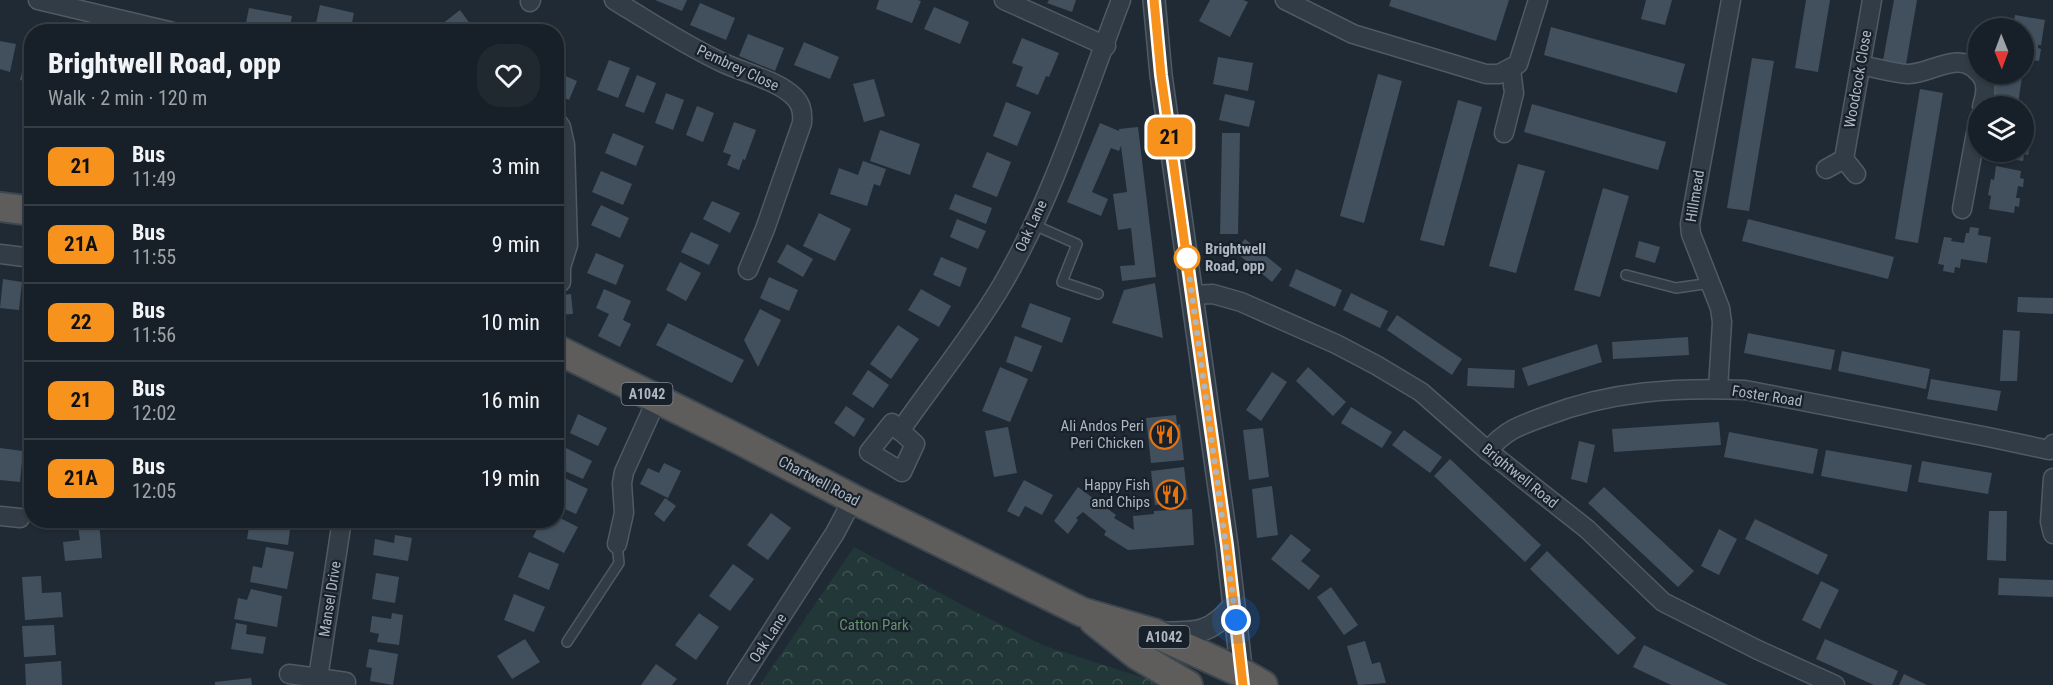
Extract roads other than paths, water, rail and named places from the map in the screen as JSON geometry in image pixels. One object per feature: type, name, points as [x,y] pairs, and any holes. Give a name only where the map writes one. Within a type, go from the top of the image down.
[{"type":"highway","points":[[0,207],[24,210]]},
{"type":"highway","name":"Chartwell Road","points":[[564,353],[1083,612],[1154,633],[1249,681]]},
{"type":"highway","name":"Chartwell Road","points":[[1083,612],[1137,655],[1188,685]]},
{"type":"street","points":[[38,0],[139,24]]},
{"type":"street","name":"Pembrey Close","points":[[614,0],[709,56],[781,87],[798,100],[803,111],[802,123],[765,229],[748,270]]},
{"type":"street","points":[[1004,0],[1106,45]]},
{"type":"street","name":"Oak Lane","points":[[900,430],[967,338],[1007,275],[1065,152],[1121,0]]},
{"type":"street","points":[[1154,0],[1161,75],[1234,606],[1249,681]]},
{"type":"street","points":[[1285,0],[1353,34],[1486,74],[1499,74],[1518,64],[1523,55],[1538,0]]},
{"type":"street","name":"Hillmead","points":[[1718,389],[1722,322],[1720,308],[1689,224],[1731,0]]},
{"type":"street","name":"Woodcock Close","points":[[1844,159],[1872,0]]},
{"type":"street","points":[[1861,65],[1909,74],[1957,63],[1968,65]]},
{"type":"street","points":[[1504,133],[1514,93],[1510,69]]},
{"type":"street","points":[[564,140],[568,245],[564,258]]},
{"type":"street","points":[[1826,169],[1844,159],[1856,174]]},
{"type":"street","points":[[1962,209],[1971,162]]},
{"type":"street","points":[[0,254],[24,257]]},
{"type":"street","name":"Brightwell Road","points":[[1192,295],[1213,294],[1240,302],[1336,344],[1421,392],[1488,451],[1587,530],[1664,602],[1758,650],[1835,685]]},
{"type":"street","name":"Foster Road","points":[[1488,451],[1500,437],[1515,427],[1576,404],[1616,395],[1673,389],[1756,392],[1988,436],[2049,450],[2053,444]]},
{"type":"street","points":[[617,544],[624,513],[622,483],[624,472],[657,399]]},
{"type":"street","points":[[2053,478],[2050,522],[2053,534]]},
{"type":"street","name":"Oak Lane","points":[[737,685],[835,533],[853,499]]},
{"type":"street","points":[[0,516],[20,518]]},
{"type":"street","name":"Mansel Drive","points":[[318,678],[341,528]]},
{"type":"street","points":[[1154,633],[1191,633],[1205,630],[1216,625],[1234,606]]},
{"type":"street","points":[[289,674],[345,682]]},
{"type":"lane","points":[[1032,224],[1077,244],[1062,282],[1098,294]]},
{"type":"lane","points":[[1626,275],[1676,288],[1711,283]]},
{"type":"lane","points":[[567,642],[619,563],[617,544]]},
{"type":"place","name":"Brightwell Road, opp","points":[[1187,258]]},
{"type":"place","name":"Ali Andos Peri Peri Chicken","points":[[1165,435]]},
{"type":"place","name":"Happy Fish and Chips","points":[[1171,494]]},
{"type":"park label","name":"Catton Park","points":[[874,625]]}]
